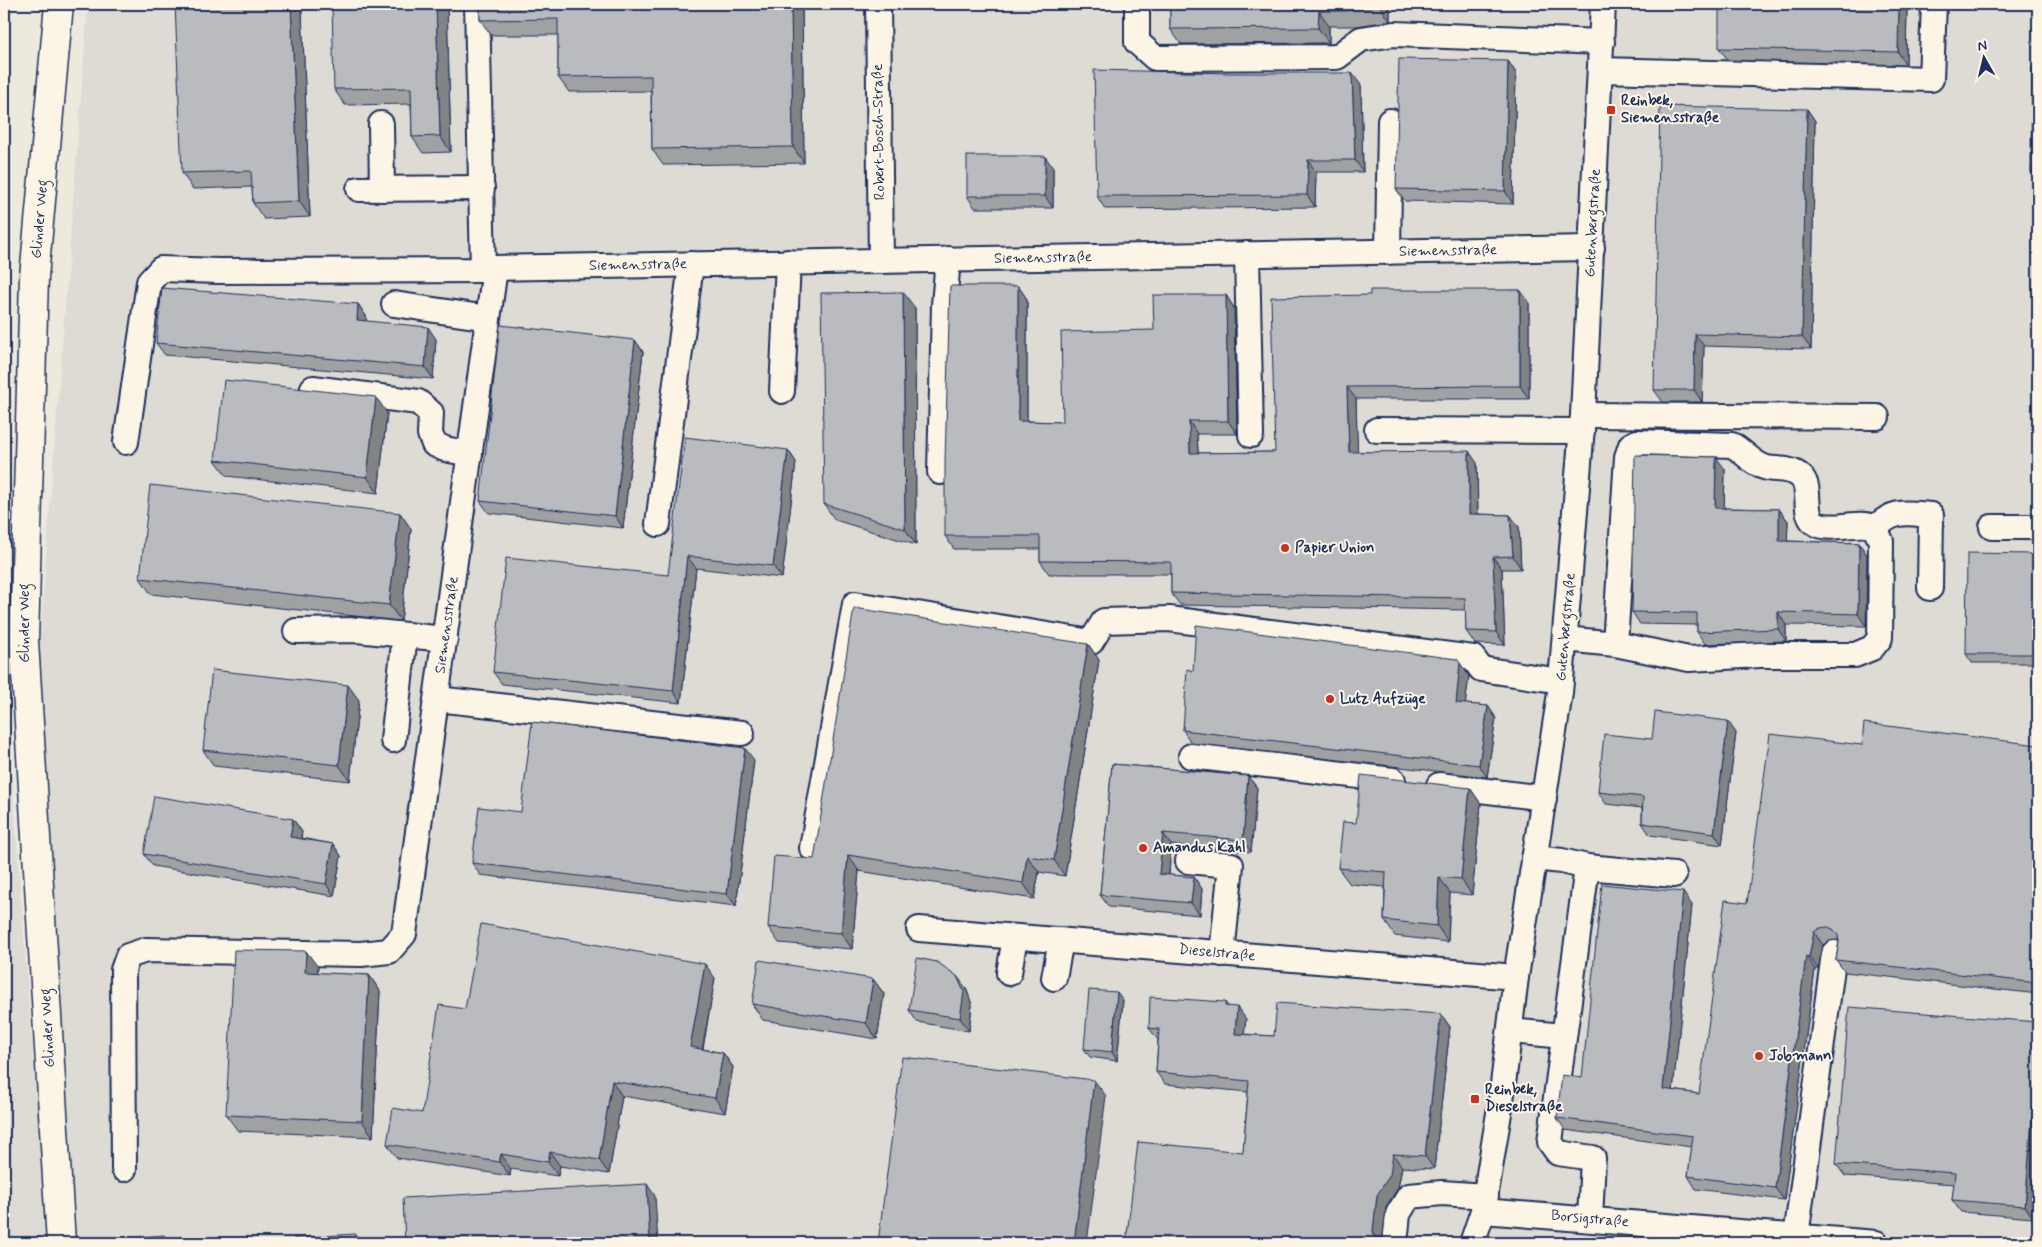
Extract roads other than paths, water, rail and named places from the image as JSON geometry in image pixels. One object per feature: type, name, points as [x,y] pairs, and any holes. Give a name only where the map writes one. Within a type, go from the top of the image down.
[{"type":"main road","name":"Glinder Weg","points":[[59,4],[34,277],[24,641],[62,1243]]},
{"type":"street","points":[[478,4],[482,188],[489,269]]},
{"type":"street","name":"Robert-Bosch-Straße","points":[[878,4],[881,261]]},
{"type":"street","points":[[1137,4],[1137,42],[1155,58],[1337,57],[1361,39],[1394,34],[1602,42]]},
{"type":"street","name":"Gutenbergstraße","points":[[1472,1243],[1484,1203],[1501,1101],[1516,977],[1561,681],[1583,423],[1603,4]]},
{"type":"street","points":[[1601,70],[1931,79],[1934,4]]},
{"type":"street","points":[[1388,252],[1390,120]]},
{"type":"street","points":[[381,124],[382,189]]},
{"type":"street","points":[[359,190],[482,188]]},
{"type":"street","name":"Siemensstraße","points":[[126,442],[149,282],[160,269],[218,271],[489,269],[1592,248]]},
{"type":"street","points":[[1247,254],[1251,435]]},
{"type":"street","points":[[940,472],[944,305],[948,259]]},
{"type":"street","points":[[782,391],[788,262]]},
{"type":"street","points":[[658,524],[691,264]]},
{"type":"street","name":"Siemensstraße","points":[[124,1169],[123,970],[128,956],[146,950],[361,954],[389,951],[404,934],[411,894],[488,318],[489,269]]},
{"type":"street","points":[[394,304],[488,318]]},
{"type":"street","points":[[313,388],[418,402],[431,414],[430,434],[434,444],[445,449],[470,454]]},
{"type":"street","points":[[1377,430],[1583,423],[1877,417]]},
{"type":"street","points":[[1565,639],[1615,644],[1689,659],[1760,655],[1856,654],[1872,648],[1880,638],[1882,541],[1875,528],[1868,525],[1830,527],[1816,524],[1810,517],[1806,486],[1800,476],[1789,471],[1765,468],[1754,462],[1744,451],[1732,445],[1636,442],[1631,445],[1627,457],[1615,644]]},
{"type":"street","points":[[1875,528],[1885,517],[1901,513],[1932,515],[1930,588]]},
{"type":"street","points":[[1992,526],[2038,527]]},
{"type":"street","points":[[812,848],[856,604],[1091,642],[1104,621],[1169,619],[1473,658],[1481,669],[1561,681]]},
{"type":"street","points":[[296,631],[357,630],[445,640]]},
{"type":"street","points":[[393,740],[405,635]]},
{"type":"street","points":[[437,699],[742,733]]},
{"type":"street","points":[[1191,756],[1544,798]]},
{"type":"street","points":[[1534,858],[1562,861],[1587,868],[1674,875]]},
{"type":"street","points":[[1188,861],[1230,865],[1222,954]]},
{"type":"street","points":[[1587,868],[1550,1142],[1558,1153],[1593,1158],[1590,1219]]},
{"type":"street","name":"Dieselstraße","points":[[919,929],[1516,977]]},
{"type":"street","points":[[1009,973],[1015,937]]},
{"type":"street","points":[[1054,978],[1061,940]]},
{"type":"street","points":[[1811,1240],[1834,953]]},
{"type":"street","points":[[1510,1030],[1564,1036]]},
{"type":"street","name":"Borsigstraße","points":[[1394,1243],[1398,1214],[1409,1196],[1442,1193],[1484,1203],[1590,1219],[1758,1238],[1876,1243]]},
{"type":"place","name":"Reinbek, Siemensstraße","points":[[1611,110]]},
{"type":"place","name":"Papier Union","points":[[1285,548]]},
{"type":"place","name":"Lutz Aufzüge","points":[[1330,699]]},
{"type":"place","name":"Amandus Kahl","points":[[1143,848]]},
{"type":"place","name":"Jobmann","points":[[1759,1056]]},
{"type":"place","name":"Reinbek, Dieselstraße","points":[[1475,1099]]}]
